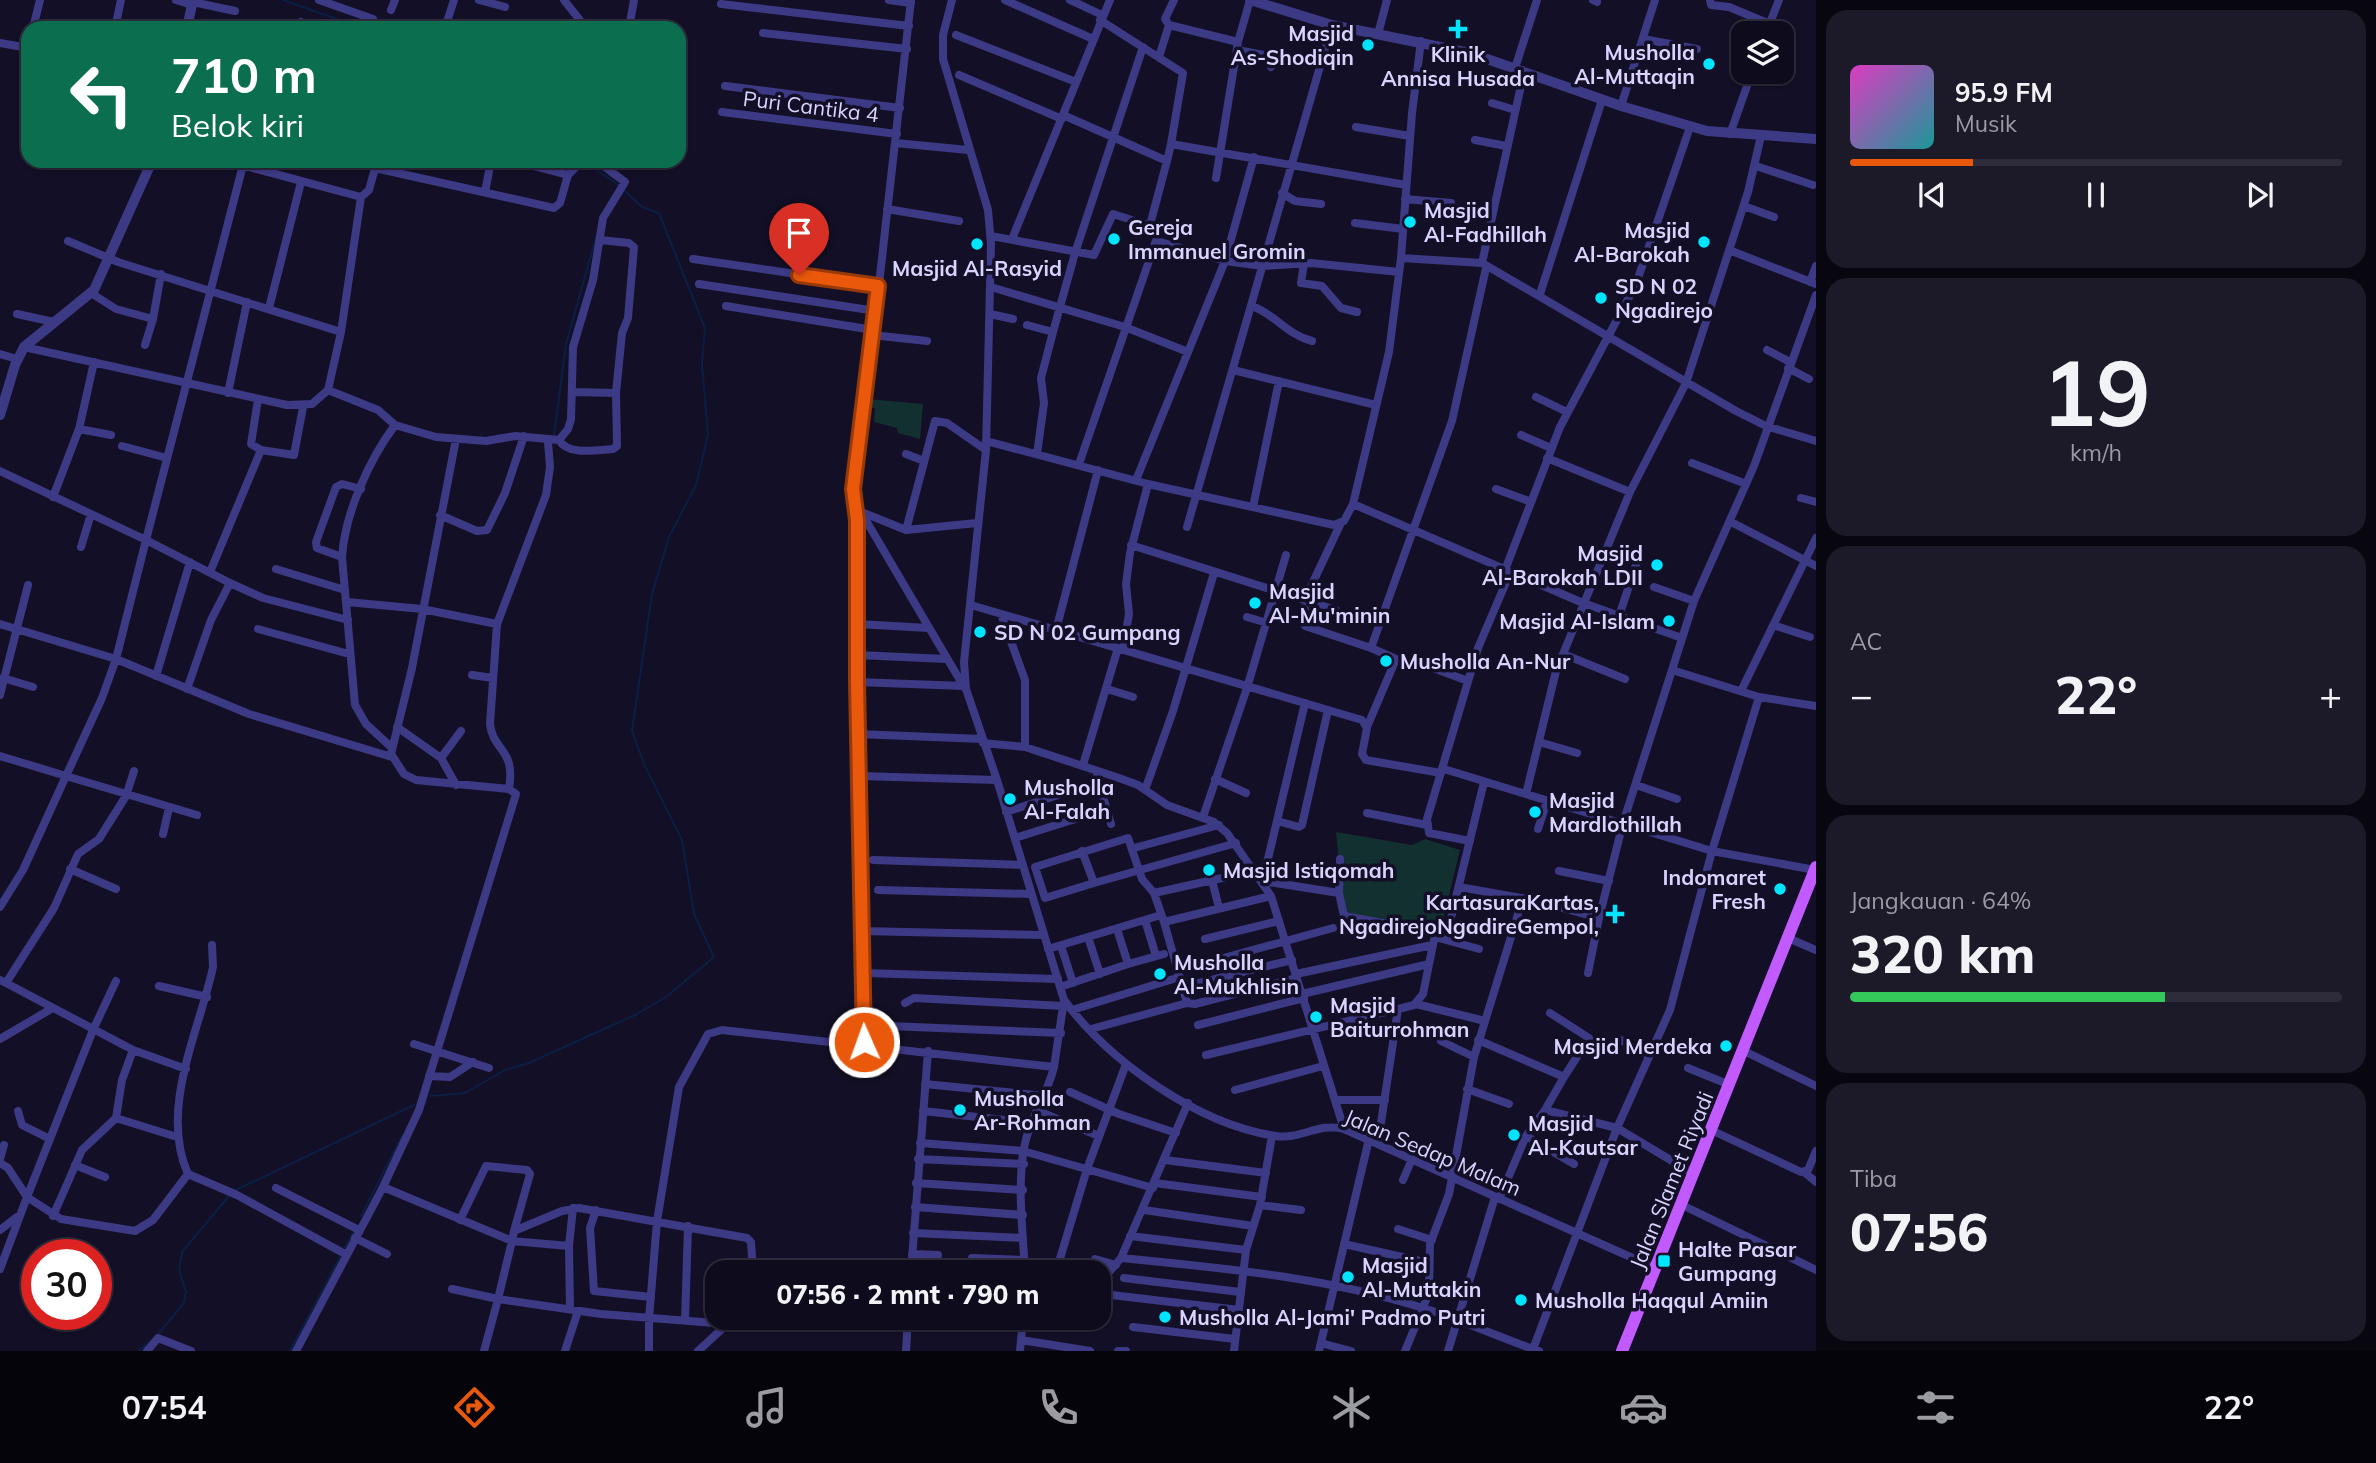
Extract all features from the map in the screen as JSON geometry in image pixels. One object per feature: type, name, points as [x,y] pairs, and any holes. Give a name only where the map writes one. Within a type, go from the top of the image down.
[{"type":"main road","name":"Jalan Slamet Riyadi","points":[[1622,1351],[1815,868]]},
{"type":"street","points":[[35,21],[40,0]]},
{"type":"street","points":[[116,21],[121,0]]},
{"type":"street","points":[[177,0],[234,11]]},
{"type":"street","points":[[319,0],[373,19]]},
{"type":"street","points":[[391,10],[395,0]]},
{"type":"street","points":[[447,21],[454,0]]},
{"type":"street","points":[[479,0],[505,7]]},
{"type":"street","points":[[564,0],[580,21]]},
{"type":"street","points":[[630,21],[634,0]]},
{"type":"street","points":[[864,1045],[857,682],[858,510],[854,460],[876,311],[911,2],[889,0]]},
{"type":"street","points":[[952,0],[943,35],[943,59],[988,210],[993,236],[986,445],[964,662],[965,688]]},
{"type":"street","points":[[1005,0],[1093,39]]},
{"type":"street","points":[[1070,0],[1183,73],[1171,144],[1150,225]]},
{"type":"street","points":[[1012,239],[1110,0]]},
{"type":"street","points":[[1159,57],[1168,26],[1165,19],[1174,0]]},
{"type":"street","points":[[1216,178],[1238,46],[1250,0],[1275,4],[1332,25],[1420,41],[1520,70],[1602,100],[1690,127],[1730,134],[1816,139]]},
{"type":"street","points":[[1378,34],[1387,0]]},
{"type":"street","points":[[1371,648],[1452,421],[1515,110],[1520,70],[1537,0]]},
{"type":"street","points":[[1620,106],[1655,0]]},
{"type":"street","points":[[1710,0],[1713,5],[1729,3],[1764,21]]},
{"type":"street","points":[[1771,21],[1779,0]]},
{"type":"street","points":[[188,21],[192,2]]},
{"type":"street","points":[[720,4],[909,26]]},
{"type":"street","points":[[1187,527],[1332,25]]},
{"type":"street","points":[[1168,26],[1262,53],[1271,67]]},
{"type":"street","points":[[764,33],[907,49]]},
{"type":"street","points":[[956,35],[1076,82]]},
{"type":"street","points":[[1643,39],[1697,49]]},
{"type":"street","points":[[1420,41],[1401,258],[1388,352],[1353,504],[1340,525],[1305,599],[1306,627],[1396,659],[1367,727],[1362,754],[1366,760],[1442,771],[1484,782],[1712,851],[1815,868]]},
{"type":"street","points":[[0,43],[21,47]]},
{"type":"street","points":[[1037,454],[1044,403],[1041,378],[1075,253],[1115,139],[1143,47]]},
{"type":"street","points":[[959,75],[1167,161]]},
{"type":"street","points":[[1730,134],[1748,84]]},
{"type":"street","points":[[725,86],[900,108]]},
{"type":"street","points":[[1540,294],[1602,100]]},
{"type":"street","points":[[1492,103],[1515,110]]},
{"type":"street","name":"Puri Cantika 4","points":[[722,112],[968,150]]},
{"type":"street","points":[[1356,127],[1410,136]]},
{"type":"street","points":[[1470,841],[1429,833],[1427,825],[1478,648],[1508,571],[1529,501],[1551,447],[1650,250],[1690,127]]},
{"type":"street","points":[[1526,794],[1556,671],[1630,492],[1686,383],[1744,206],[1756,166],[1761,136]]},
{"type":"street","points":[[1475,139],[1506,146]]},
{"type":"street","points":[[1171,144],[1222,150],[1406,185]]},
{"type":"street","points":[[1136,480],[1225,261],[1254,158]]},
{"type":"street","points":[[1756,166],[1813,185]]},
{"type":"street","points":[[0,415],[17,359],[24,347],[91,293],[149,168]]},
{"type":"street","points":[[0,907],[23,870],[102,698],[116,659],[242,168]]},
{"type":"street","points":[[253,168],[361,197]]},
{"type":"street","points":[[24,347],[258,399],[303,407],[320,400],[328,390],[341,332],[361,197],[369,190],[375,168]]},
{"type":"street","points":[[392,168],[554,208],[561,203],[568,174],[574,168]]},
{"type":"street","points":[[485,192],[490,168]]},
{"type":"street","points":[[543,168],[568,174]]},
{"type":"street","points":[[296,1351],[383,1187],[419,1110],[513,806],[509,759],[490,730],[496,624],[546,495],[553,441],[570,424],[573,347],[593,280],[603,218],[623,181],[606,168]]},
{"type":"street","points":[[269,309],[301,182]]},
{"type":"street","points":[[1282,193],[1295,201],[1321,204]]},
{"type":"street","points":[[1405,199],[1451,203]]},
{"type":"street","points":[[1744,206],[1774,216]]},
{"type":"street","points":[[887,209],[959,221]]},
{"type":"street","points":[[993,236],[1075,253],[1096,254],[1113,214],[1160,229],[1079,464]]},
{"type":"street","points":[[1355,223],[1403,229]]},
{"type":"street","points":[[328,390],[378,410],[396,425],[456,439],[486,441],[524,436],[553,441],[572,449],[615,447],[616,393],[622,333],[628,318],[634,247],[629,243],[600,240]]},
{"type":"street","points":[[68,241],[160,274],[341,332]]},
{"type":"street","points":[[1157,241],[1225,261],[1263,266],[1304,263],[1399,272]]},
{"type":"street","points":[[1729,250],[1813,283],[1816,266]]},
{"type":"street","points":[[1401,258],[1484,265],[1540,294],[1686,383],[1766,426],[1816,441]]},
{"type":"street","points":[[693,259],[878,286]]},
{"type":"street","points":[[1304,263],[1301,283],[1322,286],[1340,308],[1357,312]]},
{"type":"street","points":[[145,345],[153,320],[160,274]]},
{"type":"street","points":[[699,284],[876,311]]},
{"type":"street","points":[[993,288],[1125,327],[1188,352]]},
{"type":"street","points":[[91,293],[117,309],[153,320]]},
{"type":"street","points":[[1588,973],[1623,823],[1694,601],[1731,522],[1816,295]]},
{"type":"street","points":[[228,393],[247,302]]},
{"type":"street","points":[[726,306],[927,341]]},
{"type":"street","points":[[1252,306],[1269,313],[1292,334],[1311,341]]},
{"type":"street","points":[[18,314],[54,322]]},
{"type":"street","points":[[990,314],[1013,319]]},
{"type":"street","points":[[1027,324],[1053,332]]},
{"type":"street","points":[[1767,350],[1810,379]]},
{"type":"street","points":[[0,354],[17,359]]},
{"type":"street","points":[[53,497],[79,429],[94,362]]},
{"type":"street","points":[[1233,370],[1377,405]]},
{"type":"street","points":[[1253,507],[1279,381]]},
{"type":"street","points":[[572,392],[616,393]]},
{"type":"street","points":[[1536,397],[1567,412]]},
{"type":"street","points":[[258,399],[251,444],[261,450],[294,455],[303,407]]},
{"type":"street","points":[[906,530],[937,420],[986,445],[1079,464],[1147,484],[1340,525]]},
{"type":"street","points":[[391,747],[358,713],[353,697],[342,557],[345,537],[361,489],[396,425]]},
{"type":"street","points":[[79,429],[111,435]]},
{"type":"street","points":[[1521,435],[1551,447]]},
{"type":"street","points":[[440,515],[477,531],[487,530],[505,493],[524,436]]},
{"type":"street","points":[[392,757],[391,747],[412,668],[456,439]]},
{"type":"street","points":[[122,446],[167,458]]},
{"type":"street","points":[[210,572],[261,450]]},
{"type":"street","points":[[906,454],[924,461]]},
{"type":"street","points":[[1547,458],[1630,492]]},
{"type":"street","points":[[1692,463],[1746,484]]},
{"type":"street","points":[[1056,630],[1098,470]]},
{"type":"street","points":[[0,471],[263,598],[348,620]]},
{"type":"street","points":[[342,557],[317,548],[316,542],[336,487],[342,484],[361,489]]},
{"type":"street","points":[[1083,765],[1121,648],[1129,614],[1126,584],[1131,545],[1147,484]]},
{"type":"street","points":[[1496,489],[1529,501]]},
{"type":"street","points":[[1801,498],[1816,502]]},
{"type":"street","points":[[1353,504],[1583,603],[1682,638]]},
{"type":"street","points":[[858,510],[906,530],[977,523]]},
{"type":"street","points":[[858,510],[965,688],[997,780],[1066,1005],[1054,1067],[1045,1096],[1031,1123],[1023,1151],[1024,1260],[972,1258]]},
{"type":"street","points":[[81,547],[91,514]]},
{"type":"street","points":[[1731,522],[1812,563]]},
{"type":"street","points":[[1741,691],[1773,625],[1812,563],[1816,538]]},
{"type":"street","points":[[1131,545],[1336,610]]},
{"type":"street","points":[[1203,817],[1247,688],[1286,555]]},
{"type":"street","points":[[156,676],[190,562]]},
{"type":"street","points":[[1619,616],[1637,562]]},
{"type":"street","points":[[276,569],[345,590]]},
{"type":"street","points":[[1145,790],[1186,668],[1214,573]]},
{"type":"street","points":[[187,689],[211,620],[230,583]]},
{"type":"street","points":[[0,695],[28,585]]},
{"type":"street","points":[[1654,587],[1694,601]]},
{"type":"street","points":[[347,602],[422,609],[496,624]]},
{"type":"street","points":[[971,605],[1362,720],[1367,727]]},
{"type":"street","points":[[1000,614],[1025,680],[1025,747]]},
{"type":"street","points":[[1247,617],[1266,623]]},
{"type":"street","points":[[0,624],[116,659],[221,704],[392,757],[411,778],[511,789]]},
{"type":"street","points":[[858,624],[928,628]]},
{"type":"street","points":[[1773,625],[1810,637]]},
{"type":"street","points":[[258,629],[349,654]]},
{"type":"street","points":[[1563,654],[1625,679]]},
{"type":"street","points":[[858,655],[946,659]]},
{"type":"street","points":[[1425,665],[1468,681]]},
{"type":"street","points":[[1672,670],[1759,697],[1816,706]]},
{"type":"street","points":[[472,675],[493,678]]},
{"type":"street","points":[[3,678],[33,687]]},
{"type":"street","points":[[857,682],[965,688]]},
{"type":"street","points":[[1107,689],[1133,697]]},
{"type":"street","points":[[1095,1259],[1242,1271],[1334,1286],[1422,1307],[1536,1350],[1576,1234],[1617,1128],[1670,1010],[1712,851],[1759,697]]},
{"type":"street","points":[[1259,876],[1267,863],[1305,703]]},
{"type":"street","points":[[1277,821],[1299,828],[1302,825],[1328,710]]},
{"type":"street","points":[[397,727],[441,758],[456,785]]},
{"type":"street","points":[[441,758],[461,731]]},
{"type":"street","points":[[858,734],[983,741],[1025,747],[1083,765],[1145,790],[1167,804],[1219,825],[1236,843],[1271,896],[1344,1129]]},
{"type":"street","points":[[1539,742],[1577,753]]},
{"type":"street","points":[[0,756],[126,796],[197,815]]},
{"type":"street","points":[[1095,770],[1111,824]]},
{"type":"street","points":[[134,771],[126,796],[99,839],[82,849],[70,869],[54,908],[3,981],[53,1010],[133,1050],[186,1069]]},
{"type":"street","points":[[859,776],[997,780]]},
{"type":"street","points":[[1215,779],[1246,793]]},
{"type":"street","points":[[1006,812],[1098,782]]},
{"type":"street","points":[[1091,1029],[1187,1003],[1195,1004],[1435,938],[1449,926],[1484,782]]},
{"type":"street","points":[[1636,785],[1677,799]]},
{"type":"street","points":[[1538,830],[1547,800]]},
{"type":"street","points":[[163,834],[169,808]]},
{"type":"street","points":[[1015,838],[1107,809]]},
{"type":"street","points":[[1367,813],[1427,825]]},
{"type":"street","points":[[1134,848],[1219,825]]},
{"type":"street","points":[[1187,1003],[1163,918],[1154,893],[1142,879],[1140,869],[1131,840],[1124,838],[1037,864],[1039,884],[1047,898],[1140,869],[1236,843]]},
{"type":"street","points":[[1083,851],[1094,883]]},
{"type":"street","points":[[1340,859],[1341,914],[1348,918],[1479,948]]},
{"type":"street","points":[[873,860],[1023,865]]},
{"type":"street","points":[[70,869],[116,889]]},
{"type":"street","points":[[1559,871],[1609,881]]},
{"type":"street","points":[[1154,893],[1212,880],[1259,876],[1339,893]]},
{"type":"street","points":[[1212,880],[1219,908]]},
{"type":"street","points":[[878,890],[1030,890],[1039,884]]},
{"type":"street","points":[[1459,887],[1523,898],[1599,918]]},
{"type":"street","points":[[1048,949],[1145,920],[1271,896]]},
{"type":"street","points":[[1405,1351],[1429,1293],[1432,1240],[1449,1194],[1478,1040],[1523,898]]},
{"type":"street","points":[[864,973],[1073,983],[1160,955],[1145,920]]},
{"type":"street","points":[[1205,939],[1279,921]]},
{"type":"street","points":[[1209,962],[1333,928]]},
{"type":"street","points":[[1117,929],[1128,964]]},
{"type":"street","points":[[861,931],[1044,935]]},
{"type":"street","points":[[1088,937],[1100,974]]},
{"type":"street","points":[[1416,1004],[1423,994],[1435,938]]},
{"type":"street","points":[[1788,939],[1816,950]]},
{"type":"street","points":[[212,945],[213,967],[186,1069],[177,1137],[188,1174],[233,1194],[347,1255]]},
{"type":"street","points":[[1061,946],[1073,983]]},
{"type":"street","points":[[1183,987],[1292,960]]},
{"type":"street","points":[[1198,1026],[1429,964]]},
{"type":"street","points":[[905,1003],[914,998],[1066,1005],[1180,977]]},
{"type":"street","points":[[0,1269],[18,1216],[93,1030],[116,981]]},
{"type":"street","points":[[159,986],[206,997]]},
{"type":"street","points":[[1206,1055],[1416,1004],[1485,1021]]},
{"type":"street","name":"Jalan Sedap Malam","points":[[1066,1005],[1126,1064],[1188,1103],[1235,1125],[1272,1136],[1289,1136],[1325,1126],[1344,1129],[1655,1268]]},
{"type":"street","points":[[1378,1143],[1398,1009]]},
{"type":"street","points":[[0,1040],[53,1010]]},
{"type":"street","points":[[1448,1351],[1497,1198],[1526,1136],[1589,1038],[1550,1013]]},
{"type":"street","points":[[864,1025],[1061,1033]]},
{"type":"street","points":[[649,1351],[650,1297],[657,1221],[680,1087],[708,1034],[722,1030],[1054,1067]]},
{"type":"street","points":[[1478,1040],[1564,1077]]},
{"type":"street","points":[[1621,1040],[1649,1056]]},
{"type":"street","points":[[1441,1041],[1474,1057]]},
{"type":"street","points":[[414,1044],[489,1068]]},
{"type":"street","points":[[53,1216],[88,1142],[116,1118],[122,1080],[133,1050]]},
{"type":"street","points":[[912,1260],[928,1051]]},
{"type":"street","points":[[1744,1051],[1816,1086]]},
{"type":"street","points":[[429,1076],[450,1077],[473,1062]]},
{"type":"street","points":[[1060,1260],[1087,1169],[1126,1064]]},
{"type":"street","points":[[1235,1090],[1323,1066]]},
{"type":"street","points":[[1688,1068],[1730,1085]]},
{"type":"street","points":[[925,1084],[1045,1096]]},
{"type":"street","points":[[1468,1089],[1508,1104]]},
{"type":"street","points":[[1070,1092],[1109,1110],[1176,1133]]},
{"type":"street","points":[[1335,1100],[1385,1100]]},
{"type":"street","points":[[1111,1271],[1119,1261],[1144,1210],[1188,1103]]},
{"type":"street","points":[[1545,1110],[1617,1128],[1694,1174]]},
{"type":"street","points":[[18,1111],[22,1125],[50,1139]]},
{"type":"street","points":[[923,1111],[1031,1123]]},
{"type":"street","points":[[1038,1111],[1099,1136]]},
{"type":"street","points":[[116,1118],[177,1137]]},
{"type":"street","points":[[1711,1130],[1804,1172],[1816,1182]]},
{"type":"street","points":[[1235,1351],[1242,1271],[1261,1201],[1272,1136]]},
{"type":"street","points":[[1526,1136],[1574,1164]]},
{"type":"street","points":[[1351,1351],[1320,1347],[1369,1139]]},
{"type":"street","points":[[920,1143],[1023,1151],[1154,1186],[1261,1201],[1301,1210]]},
{"type":"street","points":[[4,1145],[0,1161],[8,1168],[27,1197],[53,1216],[135,1231],[153,1220],[188,1174]]},
{"type":"street","points":[[1804,1172],[1808,1170],[1816,1151]]},
{"type":"street","points":[[918,1159],[1024,1164]]},
{"type":"street","points":[[1403,1180],[1412,1159]]},
{"type":"street","points":[[1165,1160],[1266,1174]]},
{"type":"street","points":[[75,1165],[105,1177]]},
{"type":"street","points":[[460,1220],[486,1166],[527,1170],[530,1174],[484,1351]]},
{"type":"street","points":[[916,1183],[1023,1190]]},
{"type":"street","points":[[383,1187],[512,1241],[569,1246]]},
{"type":"street","points":[[276,1188],[387,1254]]},
{"type":"street","points":[[1682,1205],[1816,1270]]},
{"type":"street","points":[[915,1207],[1023,1215]]},
{"type":"street","points":[[565,1351],[574,1310],[569,1246],[573,1208]]},
{"type":"street","points":[[514,1231],[573,1208],[593,1210],[749,1239],[751,1260]]},
{"type":"street","points":[[593,1210],[590,1228],[594,1291],[650,1297]]},
{"type":"street","points":[[1144,1210],[1253,1226]]},
{"type":"street","points":[[0,1230],[18,1216]]},
{"type":"street","points":[[685,1321],[688,1226]]},
{"type":"street","points":[[1398,1229],[1432,1240]]},
{"type":"street","points":[[913,1233],[1023,1238]]},
{"type":"street","points":[[1130,1236],[1246,1250]]},
{"type":"street","points":[[1344,1244],[1429,1263]]},
{"type":"street","points":[[912,1254],[938,1255]]},
{"type":"street","points":[[1124,1278],[1240,1292]]},
{"type":"street","points":[[452,1289],[574,1310],[705,1322]]},
{"type":"street","points":[[1111,1295],[1239,1310]]},
{"type":"street","points":[[1133,1327],[1235,1339]]},
{"type":"street","points":[[698,1351],[721,1330]]},
{"type":"street","points":[[906,1351],[907,1330]]},
{"type":"street","points":[[1020,1351],[1022,1330]]},
{"type":"street","points":[[148,1351],[158,1338],[191,1351]]},
{"type":"street","points":[[1021,1340],[1090,1351]]},
{"type":"street","points":[[1118,1351],[1126,1351]]},
{"type":"green space","points":[[868,399],[923,404],[920,439],[898,433],[897,428],[874,422],[875,408],[867,407]]},
{"type":"green space","points":[[1336,832],[1412,845],[1425,839],[1460,850],[1442,924],[1437,927],[1344,918]]},
{"type":"waterway","points":[[283,0],[342,21]]},
{"type":"waterway","points":[[593,168],[620,186]]},
{"type":"waterway","points":[[430,1096],[465,1093],[505,1070],[529,1063],[635,1015],[666,997],[714,957],[694,914],[682,840],[645,766],[632,731],[652,594],[669,537],[696,485],[708,435],[702,364],[705,328],[659,213],[642,207],[624,190]]},
{"type":"waterway","points":[[554,436],[566,344],[597,234]]},
{"type":"waterway","points":[[498,737],[510,756]]},
{"type":"waterway","points":[[236,1190],[414,1105]]},
{"type":"waterway","points":[[361,1216],[402,1136]]},
{"type":"waterway","points":[[158,1334],[184,1303],[186,1292],[179,1270],[182,1252],[229,1196]]},
{"type":"waterway","points":[[345,1247],[353,1233]]},
{"type":"waterway","points":[[290,1351],[341,1255]]},
{"type":"waterway","points":[[139,1351],[151,1340]]},
{"type":"place","name":"Klinik Annisa Husada","points":[[1458,29]]},
{"type":"place","name":"Masjid As-Shodiqin","points":[[1368,45]]},
{"type":"place","name":"Musholla Al-Muttaqin","points":[[1709,64]]},
{"type":"place","name":"Masjid Al-Fadhillah","points":[[1410,222]]},
{"type":"place","name":"Gereja Immanuel Gromin","points":[[1114,239]]},
{"type":"place","name":"Masjid Al-Barokah","points":[[1704,242]]},
{"type":"place","name":"Masjid Al-Rasyid","points":[[977,244]]},
{"type":"place","name":"SD N 02 Ngadirejo","points":[[1601,298]]},
{"type":"place","name":"Masjid Al-Barokah LDII","points":[[1657,565]]},
{"type":"place","name":"Masjid Al-Mu'minin","points":[[1255,603]]},
{"type":"place","name":"Masjid Al-Islam","points":[[1669,621]]},
{"type":"place","name":"SD N 02 Gumpang","points":[[980,632]]},
{"type":"place","name":"Musholla An-Nur","points":[[1386,661]]},
{"type":"place","name":"Musholla Al-Falah","points":[[1010,799]]},
{"type":"place","name":"Masjid Mardlothillah","points":[[1535,812]]},
{"type":"place","name":"Masjid Istiqomah","points":[[1209,870]]},
{"type":"place","name":"Indomaret Fresh","points":[[1780,889]]},
{"type":"place","name":"KartasuraKartas, NgadirejoNgadireGempol,","points":[[1615,914]]},
{"type":"place","name":"Musholla Al-Mukhlisin","points":[[1160,974]]},
{"type":"place","name":"Masjid Baiturrohman","points":[[1316,1017]]},
{"type":"place","name":"Masjid Merdeka","points":[[1726,1046]]},
{"type":"place","name":"Musholla Ar-Rohman","points":[[960,1110]]},
{"type":"place","name":"Masjid Al-Kautsar","points":[[1514,1135]]},
{"type":"place","name":"Halte Pasar Gumpang","points":[[1664,1261]]},
{"type":"place","name":"Masjid Al-Muttakin","points":[[1348,1277]]},
{"type":"place","name":"Musholla Haqqul Amiin","points":[[1521,1300]]},
{"type":"place","name":"Musholla Al-Jami' Padmo Putri","points":[[1165,1317]]},
{"type":"route","points":[[799,275],[878,286],[854,460],[853,489],[857,520],[857,682],[864,1042]]}]
